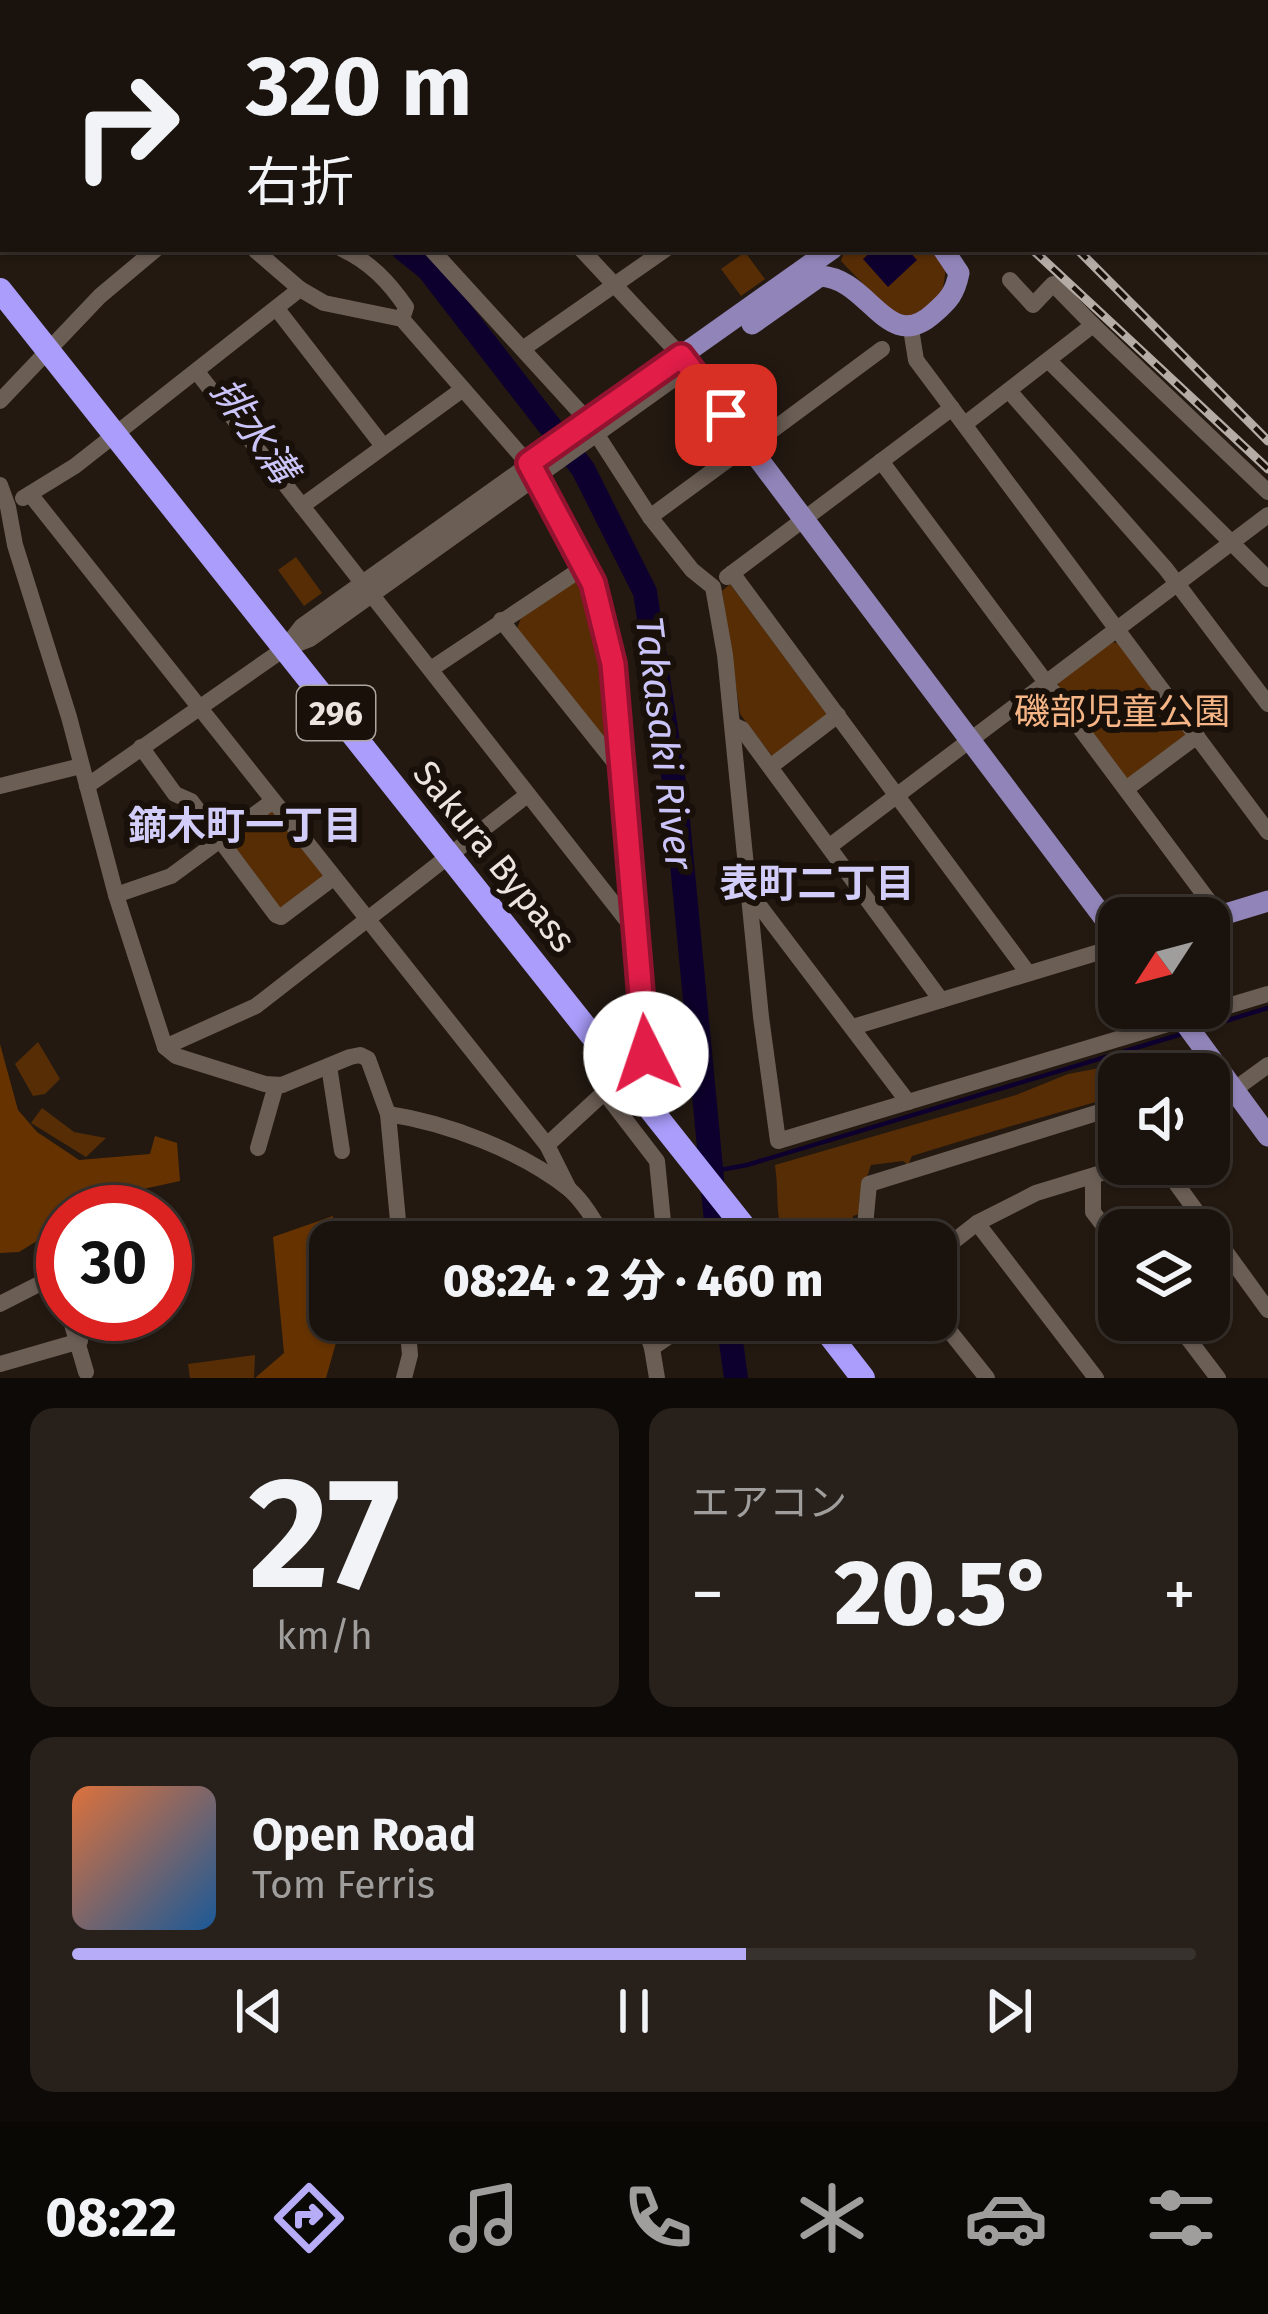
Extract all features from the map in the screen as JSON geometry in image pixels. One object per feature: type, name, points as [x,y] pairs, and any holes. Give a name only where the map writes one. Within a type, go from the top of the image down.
[{"type":"highway","name":"Sakura Bypass","points":[[0,290],[740,1221]]},
{"type":"highway","points":[[841,1341],[863,1378]]},
{"type":"main road","points":[[685,362],[828,252]]},
{"type":"main road","points":[[685,362],[820,276],[846,280],[894,325],[911,329],[955,294],[959,273],[946,252]]},
{"type":"main road","points":[[685,362],[742,451],[806,518],[1098,913]]},
{"type":"main road","points":[[1230,912],[1268,901]]},
{"type":"main road","points":[[1189,1029],[1268,1136]]},
{"type":"street","points":[[0,401],[100,296],[152,252]]},
{"type":"street","points":[[257,252],[324,303],[402,319],[534,470],[593,583],[613,664],[646,1054],[547,1145]]},
{"type":"street","points":[[347,252],[374,268],[396,293],[406,307],[402,319]]},
{"type":"street","points":[[434,252],[592,427],[650,517],[692,570],[713,587],[733,724],[778,1141],[1132,1029]]},
{"type":"street","points":[[87,786],[284,649],[310,639],[366,589],[685,362],[584,252]]},
{"type":"street","points":[[524,348],[662,252]]},
{"type":"street","points":[[1010,280],[1033,305],[1053,284],[1268,492]]},
{"type":"street","points":[[8,507],[75,466],[300,289]]},
{"type":"street","points":[[277,309],[383,446]]},
{"type":"street","points":[[964,424],[1094,325]]},
{"type":"street","points":[[911,329],[916,360],[1268,832]]},
{"type":"street","points":[[650,517],[883,349]]},
{"type":"street","points":[[1049,361],[1268,579]]},
{"type":"street","points":[[197,372],[636,932]]},
{"type":"street","points":[[302,506],[463,389]]},
{"type":"street","points":[[1010,392],[1178,583],[1268,704]]},
{"type":"street","points":[[713,587],[952,407]]},
{"type":"street","points":[[881,461],[1201,897]]},
{"type":"street","points":[[0,485],[116,896],[165,1047],[176,1057],[276,1084],[360,1055],[368,1060],[388,1114],[398,1221]]},
{"type":"street","points":[[31,494],[547,1145],[569,1190],[592,1221]]},
{"type":"street","points":[[830,846],[1268,514]]},
{"type":"street","points":[[431,669],[584,567]]},
{"type":"street","points":[[732,573],[1028,974]]},
{"type":"street","points":[[501,620],[620,770]]},
{"type":"street","points":[[770,766],[838,715]]},
{"type":"street","points":[[733,724],[770,766],[941,1000]]},
{"type":"street","points":[[1126,789],[1197,736]]},
{"type":"street","points":[[141,747],[176,794],[191,801],[281,917],[333,878]]},
{"type":"street","points":[[0,786],[81,766]]},
{"type":"street","points":[[165,1047],[256,1006],[526,796]]},
{"type":"street","points":[[116,896],[171,876],[273,801]]},
{"type":"street","points":[[749,892],[908,1102]]},
{"type":"street","points":[[853,1028],[1098,949]]},
{"type":"street","points":[[1230,1002],[1268,994]]},
{"type":"street","points":[[1230,1093],[1268,1065]]},
{"type":"street","points":[[329,1066],[342,1151]]},
{"type":"street","points":[[258,1148],[276,1084]]},
{"type":"street","points":[[604,1092],[657,1161],[663,1221]]},
{"type":"street","points":[[865,1221],[869,1184],[1098,1113]]},
{"type":"street","points":[[388,1114],[455,1129],[569,1190]]},
{"type":"street","points":[[957,1239],[1036,1193],[1098,1176]]},
{"type":"street","points":[[1093,1178],[1093,1212],[1098,1219]]},
{"type":"street","points":[[1177,1185],[1268,1310]]},
{"type":"street","points":[[977,1223],[1096,1378]]},
{"type":"street","points":[[0,1304],[36,1286]]},
{"type":"street","points":[[957,1340],[987,1378]]},
{"type":"street","points":[[0,1364],[80,1341],[86,1372]]},
{"type":"street","points":[[404,1378],[409,1341]]},
{"type":"street","points":[[650,1341],[657,1378]]},
{"type":"street","points":[[652,1348],[662,1341]]},
{"type":"street","points":[[1190,1341],[1218,1378]]},
{"type":"green space","points":[[745,252],[765,279],[741,296],[721,269]]},
{"type":"green space","points":[[844,252],[933,252],[946,268],[942,295],[911,318],[888,310],[841,261]]},
{"type":"green space","points":[[296,557],[322,593],[304,606],[278,570]]},
{"type":"green space","points":[[576,580],[591,583],[615,742],[611,746],[517,629],[521,618]]},
{"type":"green space","points":[[730,584],[829,717],[773,757],[740,714],[722,591]]},
{"type":"green space","name":"磯部児童公園","points":[[1110,642],[1118,643],[1186,734],[1183,743],[1127,780],[1058,688],[1059,682]]},
{"type":"green space","points":[[270,809],[325,875],[283,912],[230,841]]},
{"type":"green space","points":[[38,1042],[60,1079],[45,1094],[33,1096],[15,1064]]},
{"type":"green space","points":[[1098,1068],[1098,1103],[912,1156],[908,1165],[903,1161],[871,1165],[859,1201],[863,1213],[853,1216],[852,1221],[779,1221],[775,1165],[1016,1095],[1068,1074]]},
{"type":"green space","points":[[42,1108],[74,1132],[106,1138],[86,1157],[31,1123]]},
{"type":"green space","points":[[255,1355],[254,1378],[190,1378],[188,1364]]},
{"type":"shaded area","points":[[871,252],[910,252],[917,260],[888,287],[863,259]]},
{"type":"shaded area","points":[[0,1044],[18,1110],[37,1132],[79,1160],[150,1154],[155,1136],[177,1143],[180,1181],[36,1185],[36,1242],[19,1252],[0,1253]]},
{"type":"shaded area","points":[[309,1224],[309,1341],[336,1341],[326,1378],[255,1378],[284,1353],[273,1237]]},
{"type":"waterway","name":"Takasaki River","points":[[407,252],[428,269],[583,469],[645,592],[675,789],[716,1221]]},
{"type":"waterway","points":[[1230,1020],[1268,1008]]},
{"type":"waterway","points":[[709,1172],[747,1165],[1182,1034]]},
{"type":"waterway","points":[[731,1341],[736,1378]]},
{"type":"railway","points":[[1035,252],[1268,469]]},
{"type":"railway","points":[[1080,252],[1268,441]]},
{"type":"district","name":"鏑木町一丁目","points":[[245,825]]},
{"type":"district","name":"表町二丁目","points":[[817,883]]},
{"type":"route","points":[[646,1054],[613,664],[593,583],[529,463],[681,356],[726,415]]},
{"type":"water label","name":"排水溝","points":[[255,430]]}]
